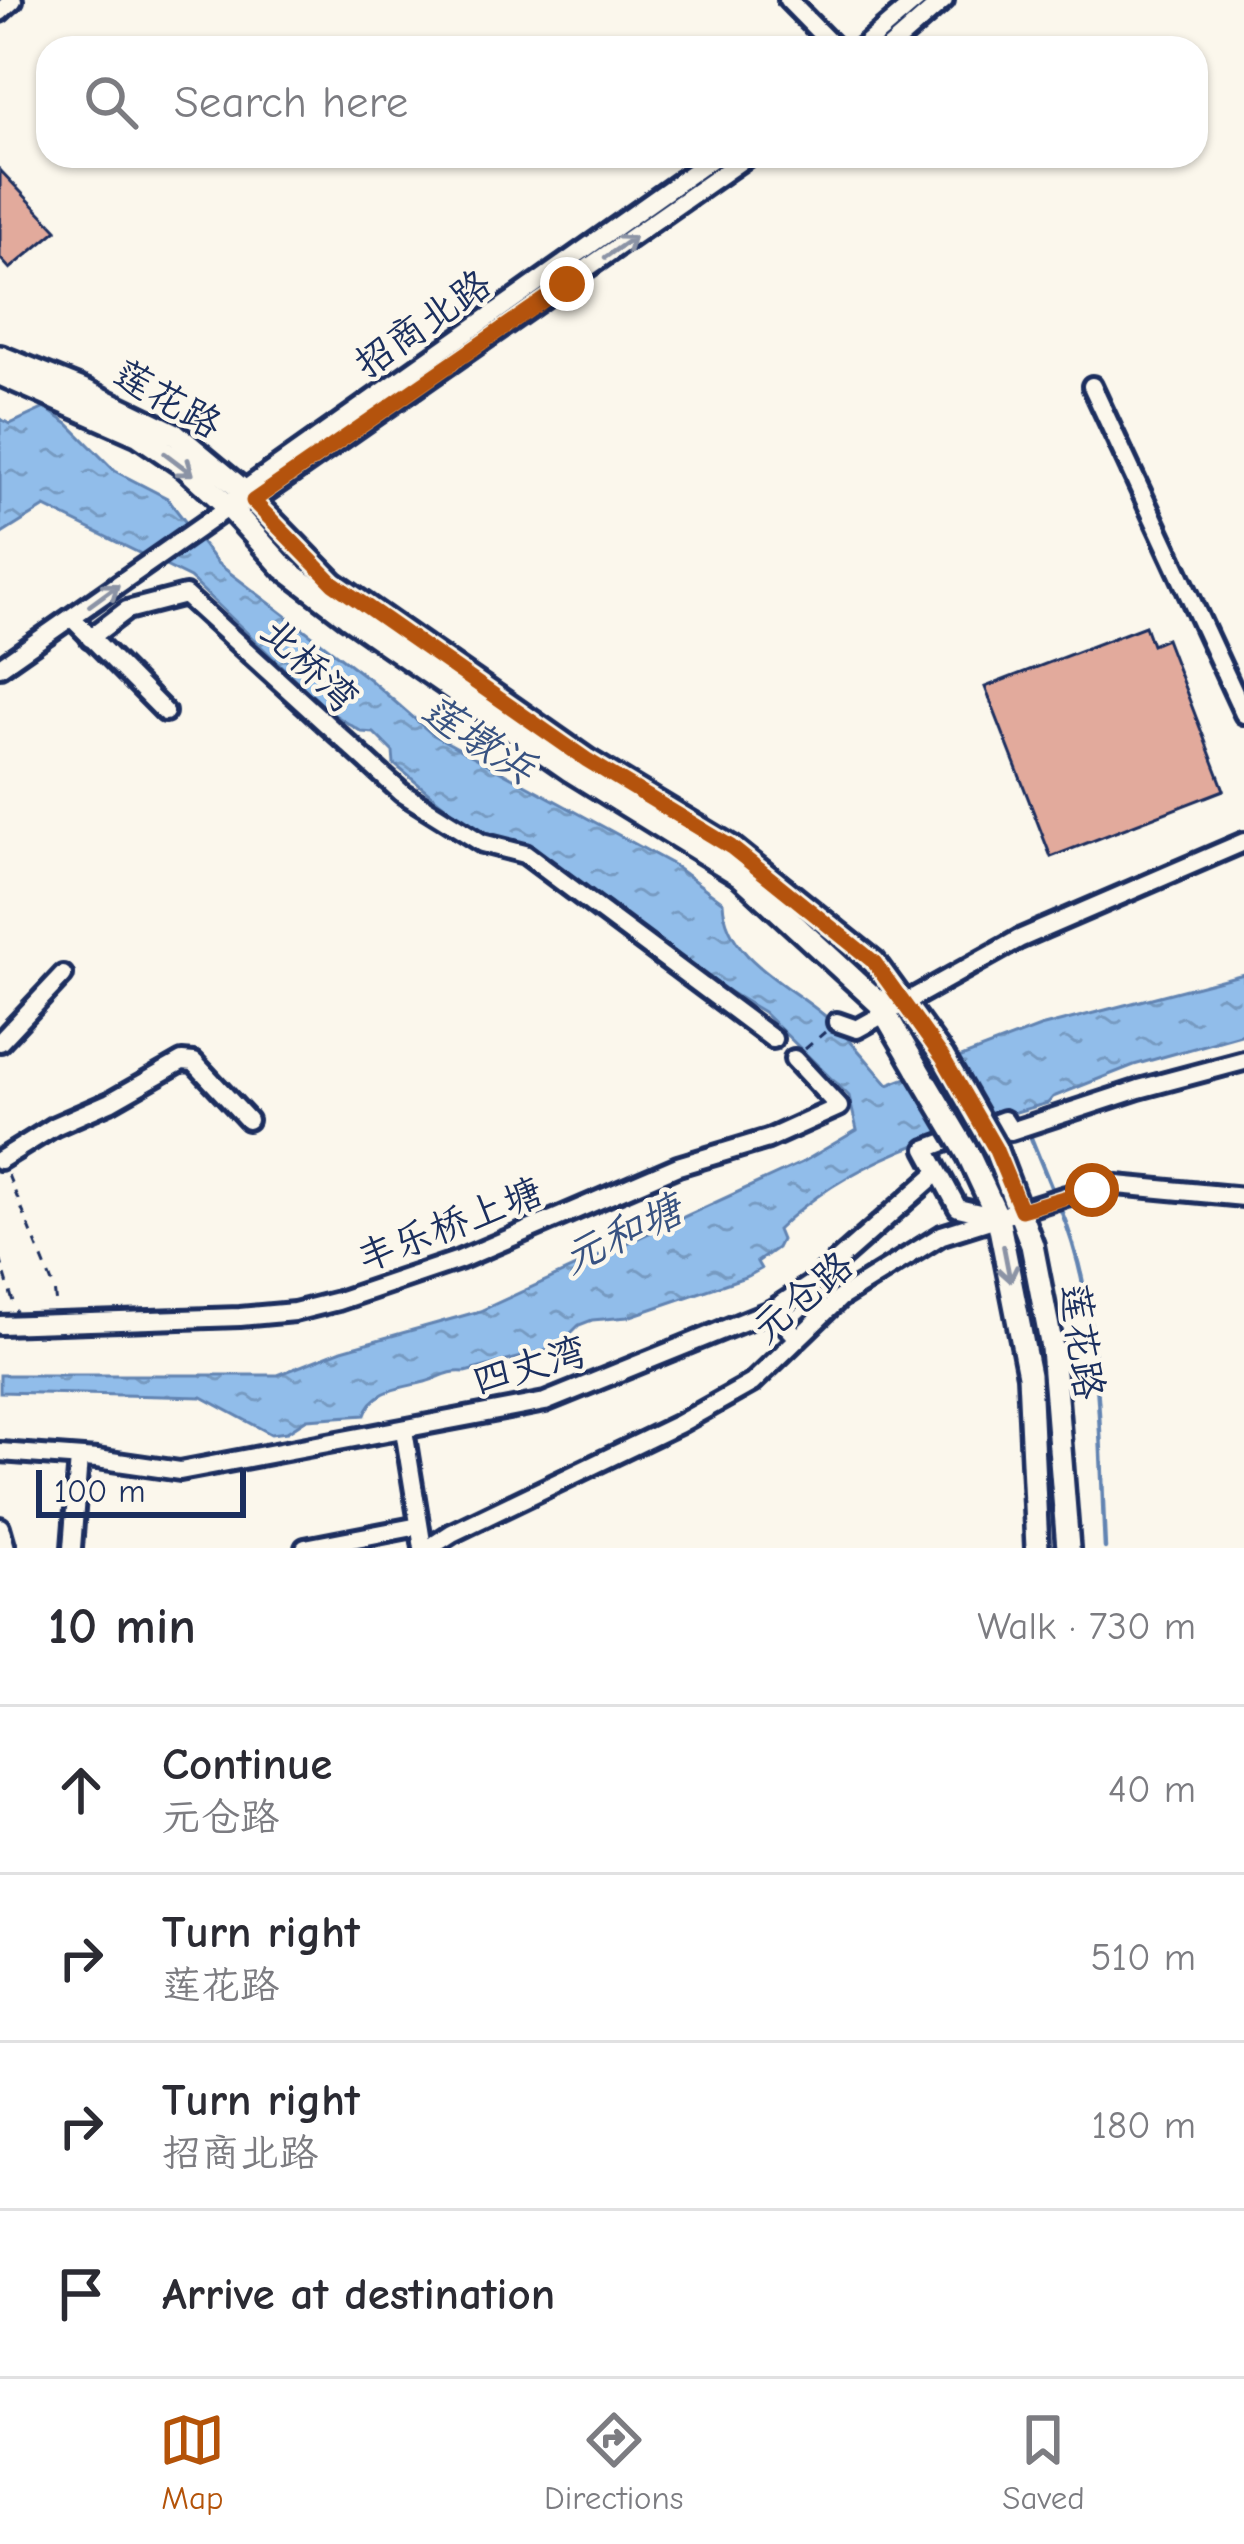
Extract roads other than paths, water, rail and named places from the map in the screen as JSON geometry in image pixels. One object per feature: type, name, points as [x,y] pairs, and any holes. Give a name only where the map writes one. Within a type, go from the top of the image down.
[{"type":"main road","name":"莲花路","points":[[0,356],[176,435],[241,499],[284,568],[570,770],[740,875],[895,1007],[943,1058],[1003,1139],[1032,1245],[1052,1348],[1068,1548]]},
{"type":"main road","name":"莲花路","points":[[0,374],[139,435],[241,499]]},
{"type":"main road","name":"莲花路","points":[[895,1007],[918,1070],[968,1154],[998,1218],[1029,1375],[1037,1548]]},
{"type":"street","points":[[0,12],[13,0]]},
{"type":"street","points":[[788,0],[823,36]]},
{"type":"street","points":[[875,36],[917,0]]},
{"type":"street","points":[[903,36],[944,0]]},
{"type":"street","name":"招商北路","points":[[241,499],[699,168]]},
{"type":"street","name":"招商北路","points":[[0,668],[209,520],[730,168]]},
{"type":"street","points":[[1092,386],[1244,714]]},
{"type":"street","name":"北桥湾","points":[[90,638],[127,610],[185,595],[402,793],[482,844],[525,854],[773,1039]]},
{"type":"street","points":[[72,618],[164,712]]},
{"type":"street","points":[[837,1022],[857,1029],[1019,939],[1244,842]]},
{"type":"street","points":[[0,1042],[63,975]]},
{"type":"street","name":"丰乐桥上塘","points":[[9,1325],[294,1312],[459,1260],[678,1166],[768,1139],[839,1106],[794,1059]]},
{"type":"street","points":[[1,1159],[182,1061],[194,1062],[248,1120]]},
{"type":"street","points":[[1003,1139],[1138,1089],[1244,1061]]},
{"type":"street","name":"四丈湾","points":[[0,1452],[180,1471],[545,1402],[772,1310],[810,1286],[937,1173],[926,1149],[1004,1120],[1003,1139]]},
{"type":"street","points":[[937,1173],[958,1208],[998,1218]]},
{"type":"street","name":"元仓路","points":[[426,1548],[679,1424],[752,1383],[840,1298],[942,1235],[1058,1198],[1117,1185],[1244,1197]]},
{"type":"street","points":[[772,1310],[798,1338]]},
{"type":"street","points":[[404,1430],[426,1548]]},
{"type":"street","points":[[72,1548],[79,1458]]},
{"type":"street","points":[[305,1548],[419,1526]]},
{"type":"street","points":[[0,1527],[6,1548]]},
{"type":"water","points":[[45,408],[115,471],[167,498],[217,563],[369,679],[432,734],[672,864],[723,902],[726,921],[746,954],[833,1024],[888,1085],[1040,1027],[1244,974],[1244,1034],[1134,1065],[1048,1103],[904,1150],[806,1205],[777,1230],[781,1240],[777,1248],[757,1262],[761,1269],[748,1276],[628,1317],[592,1320],[579,1325],[556,1348],[389,1391],[365,1415],[307,1419],[287,1432],[271,1434],[202,1397],[0,1392],[0,1375],[278,1375],[342,1350],[480,1311],[803,1162],[857,1130],[849,1096],[763,1012],[708,979],[528,845],[482,837],[394,764],[393,752],[374,733],[362,732],[328,711],[190,578],[45,507],[0,535],[0,419],[10,424]]},
{"type":"waterway","points":[[1029,1133],[1054,1194]]},
{"type":"waterway","points":[[1059,1205],[1084,1287],[1091,1330],[1105,1548]]},
{"type":"water label","name":"莲墩浜","points":[[479,738]]},
{"type":"water label","name":"元和塘","points":[[622,1233]]}]
